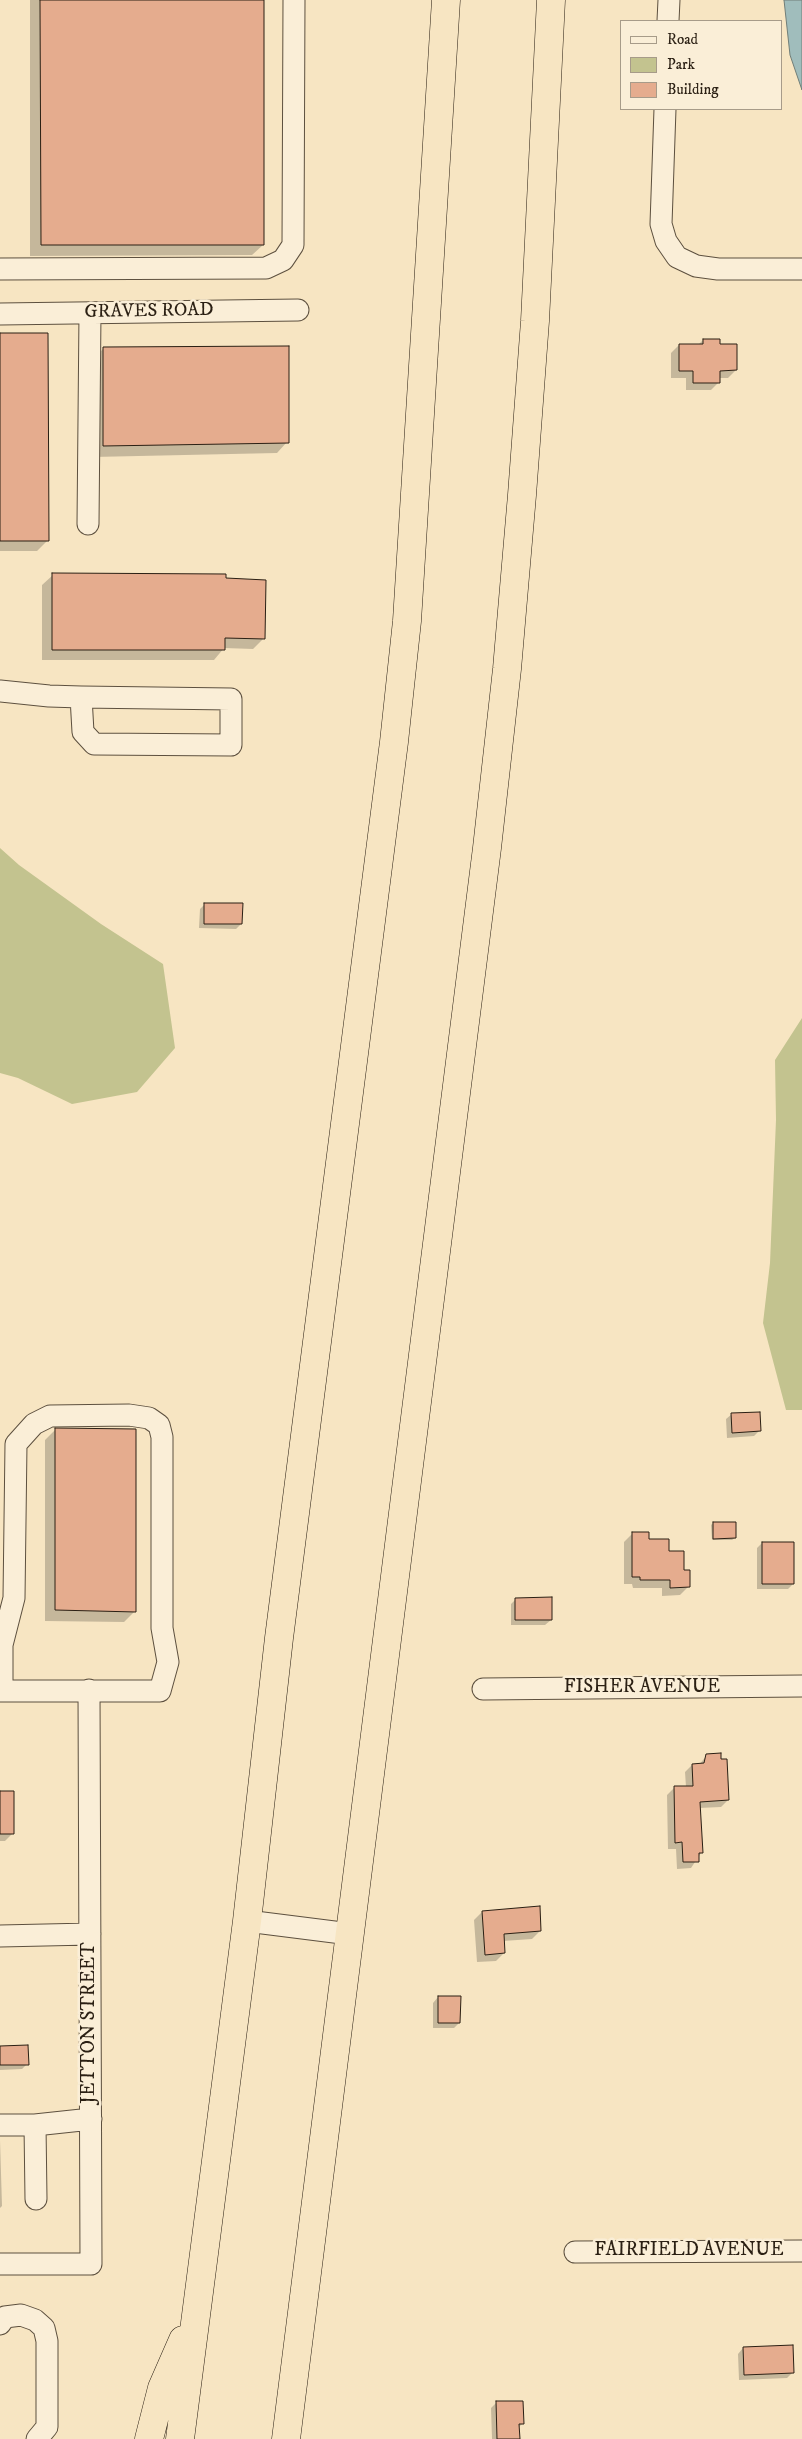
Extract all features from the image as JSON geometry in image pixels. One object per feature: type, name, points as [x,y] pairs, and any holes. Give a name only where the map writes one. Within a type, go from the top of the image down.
[{"type":"highway","points":[[180,2439],[247,1921],[278,1638],[394,742],[407,621],[446,0]]},
{"type":"highway","points":[[286,2439],[487,848],[507,670],[535,321],[551,0]]},
{"type":"highway","points":[[149,2439],[162,2388],[196,2311]]},
{"type":"street","points":[[0,269],[266,268],[284,260],[293,245],[294,0]]},
{"type":"street","points":[[668,20],[669,0]]},
{"type":"street","points":[[665,110],[661,224],[666,241],[677,257],[696,266],[718,269],[802,269]]},
{"type":"street","name":"GRAVES ROAD","points":[[0,314],[298,310]]},
{"type":"street","points":[[88,524],[90,313]]},
{"type":"street","points":[[0,691],[81,697],[231,698],[231,745],[94,744],[83,732],[81,697]]},
{"type":"street","points":[[129,1415],[149,1418],[159,1425],[162,1437],[162,1628],[168,1662],[160,1691],[1,1691],[2,1645],[14,1598],[16,1444],[34,1424],[50,1416],[129,1415]]},
{"type":"street","name":"FISHER AVENUE","points":[[483,1689],[802,1686]]},
{"type":"street","name":"JETTON STREET","points":[[0,2264],[91,2264],[89,1690]]},
{"type":"street","points":[[247,1921],[350,1934]]},
{"type":"street","points":[[0,1936],[90,1934]]},
{"type":"street","points":[[0,2125],[91,2119]]},
{"type":"street","points":[[35,2124],[36,2199]]},
{"type":"street","name":"FAIRFIELD AVENUE","points":[[575,2252],[802,2251]]},
{"type":"street","points":[[0,2324],[5,2317],[21,2315],[35,2320],[44,2328],[47,2341],[48,2427],[37,2439]]},
{"type":"green space","points":[[0,848],[19,865],[101,924],[163,964],[175,1048],[137,1092],[72,1104],[18,1078],[0,1073]]},
{"type":"green space","points":[[802,1018],[802,1410],[786,1410],[763,1323],[770,1263],[776,1120],[775,1060]]},
{"type":"water","points":[[784,0],[802,0],[802,90],[790,55]]},
{"type":"building","points":[[40,0],[264,0],[264,245],[41,245]]},
{"type":"building","points":[[0,333],[48,333],[49,541],[0,541]]},
{"type":"building","points":[[703,339],[720,339],[720,344],[737,344],[737,370],[720,371],[720,383],[693,383],[693,371],[679,371],[679,344],[703,344]]},
{"type":"building","points":[[289,346],[289,443],[103,446],[103,347]]},
{"type":"building","points":[[52,573],[226,574],[226,578],[266,580],[265,639],[225,638],[225,650],[52,650]]},
{"type":"building","points":[[204,903],[243,903],[242,924],[204,924]]},
{"type":"building","points":[[760,1412],[761,1431],[732,1433],[731,1413]]},
{"type":"building","points":[[55,1428],[136,1429],[136,1612],[55,1610]]},
{"type":"building","points":[[713,1522],[736,1522],[736,1538],[713,1539]]},
{"type":"building","points":[[632,1532],[649,1532],[649,1539],[669,1539],[669,1551],[684,1551],[684,1570],[690,1570],[690,1587],[670,1588],[670,1580],[640,1580],[640,1577],[632,1577]]},
{"type":"building","points":[[762,1542],[794,1542],[794,1584],[762,1584]]},
{"type":"building","points":[[552,1597],[552,1620],[515,1620],[515,1598]]},
{"type":"building","points":[[721,1753],[721,1759],[727,1759],[729,1800],[700,1802],[703,1853],[699,1853],[699,1862],[683,1862],[682,1842],[675,1843],[674,1786],[693,1786],[692,1764],[704,1763],[706,1754]]},
{"type":"building","points":[[0,1791],[14,1791],[14,1834],[0,1834]]},
{"type":"building","points":[[540,1906],[541,1931],[504,1934],[505,1953],[485,1955],[482,1911]]},
{"type":"building","points":[[438,1996],[461,1996],[460,2023],[438,2023]]},
{"type":"building","points":[[28,2045],[29,2065],[0,2065],[0,2046]]},
{"type":"building","points":[[793,2345],[794,2373],[744,2375],[743,2347]]},
{"type":"building","points":[[496,2401],[523,2401],[524,2424],[519,2424],[520,2439],[497,2439]]}]
